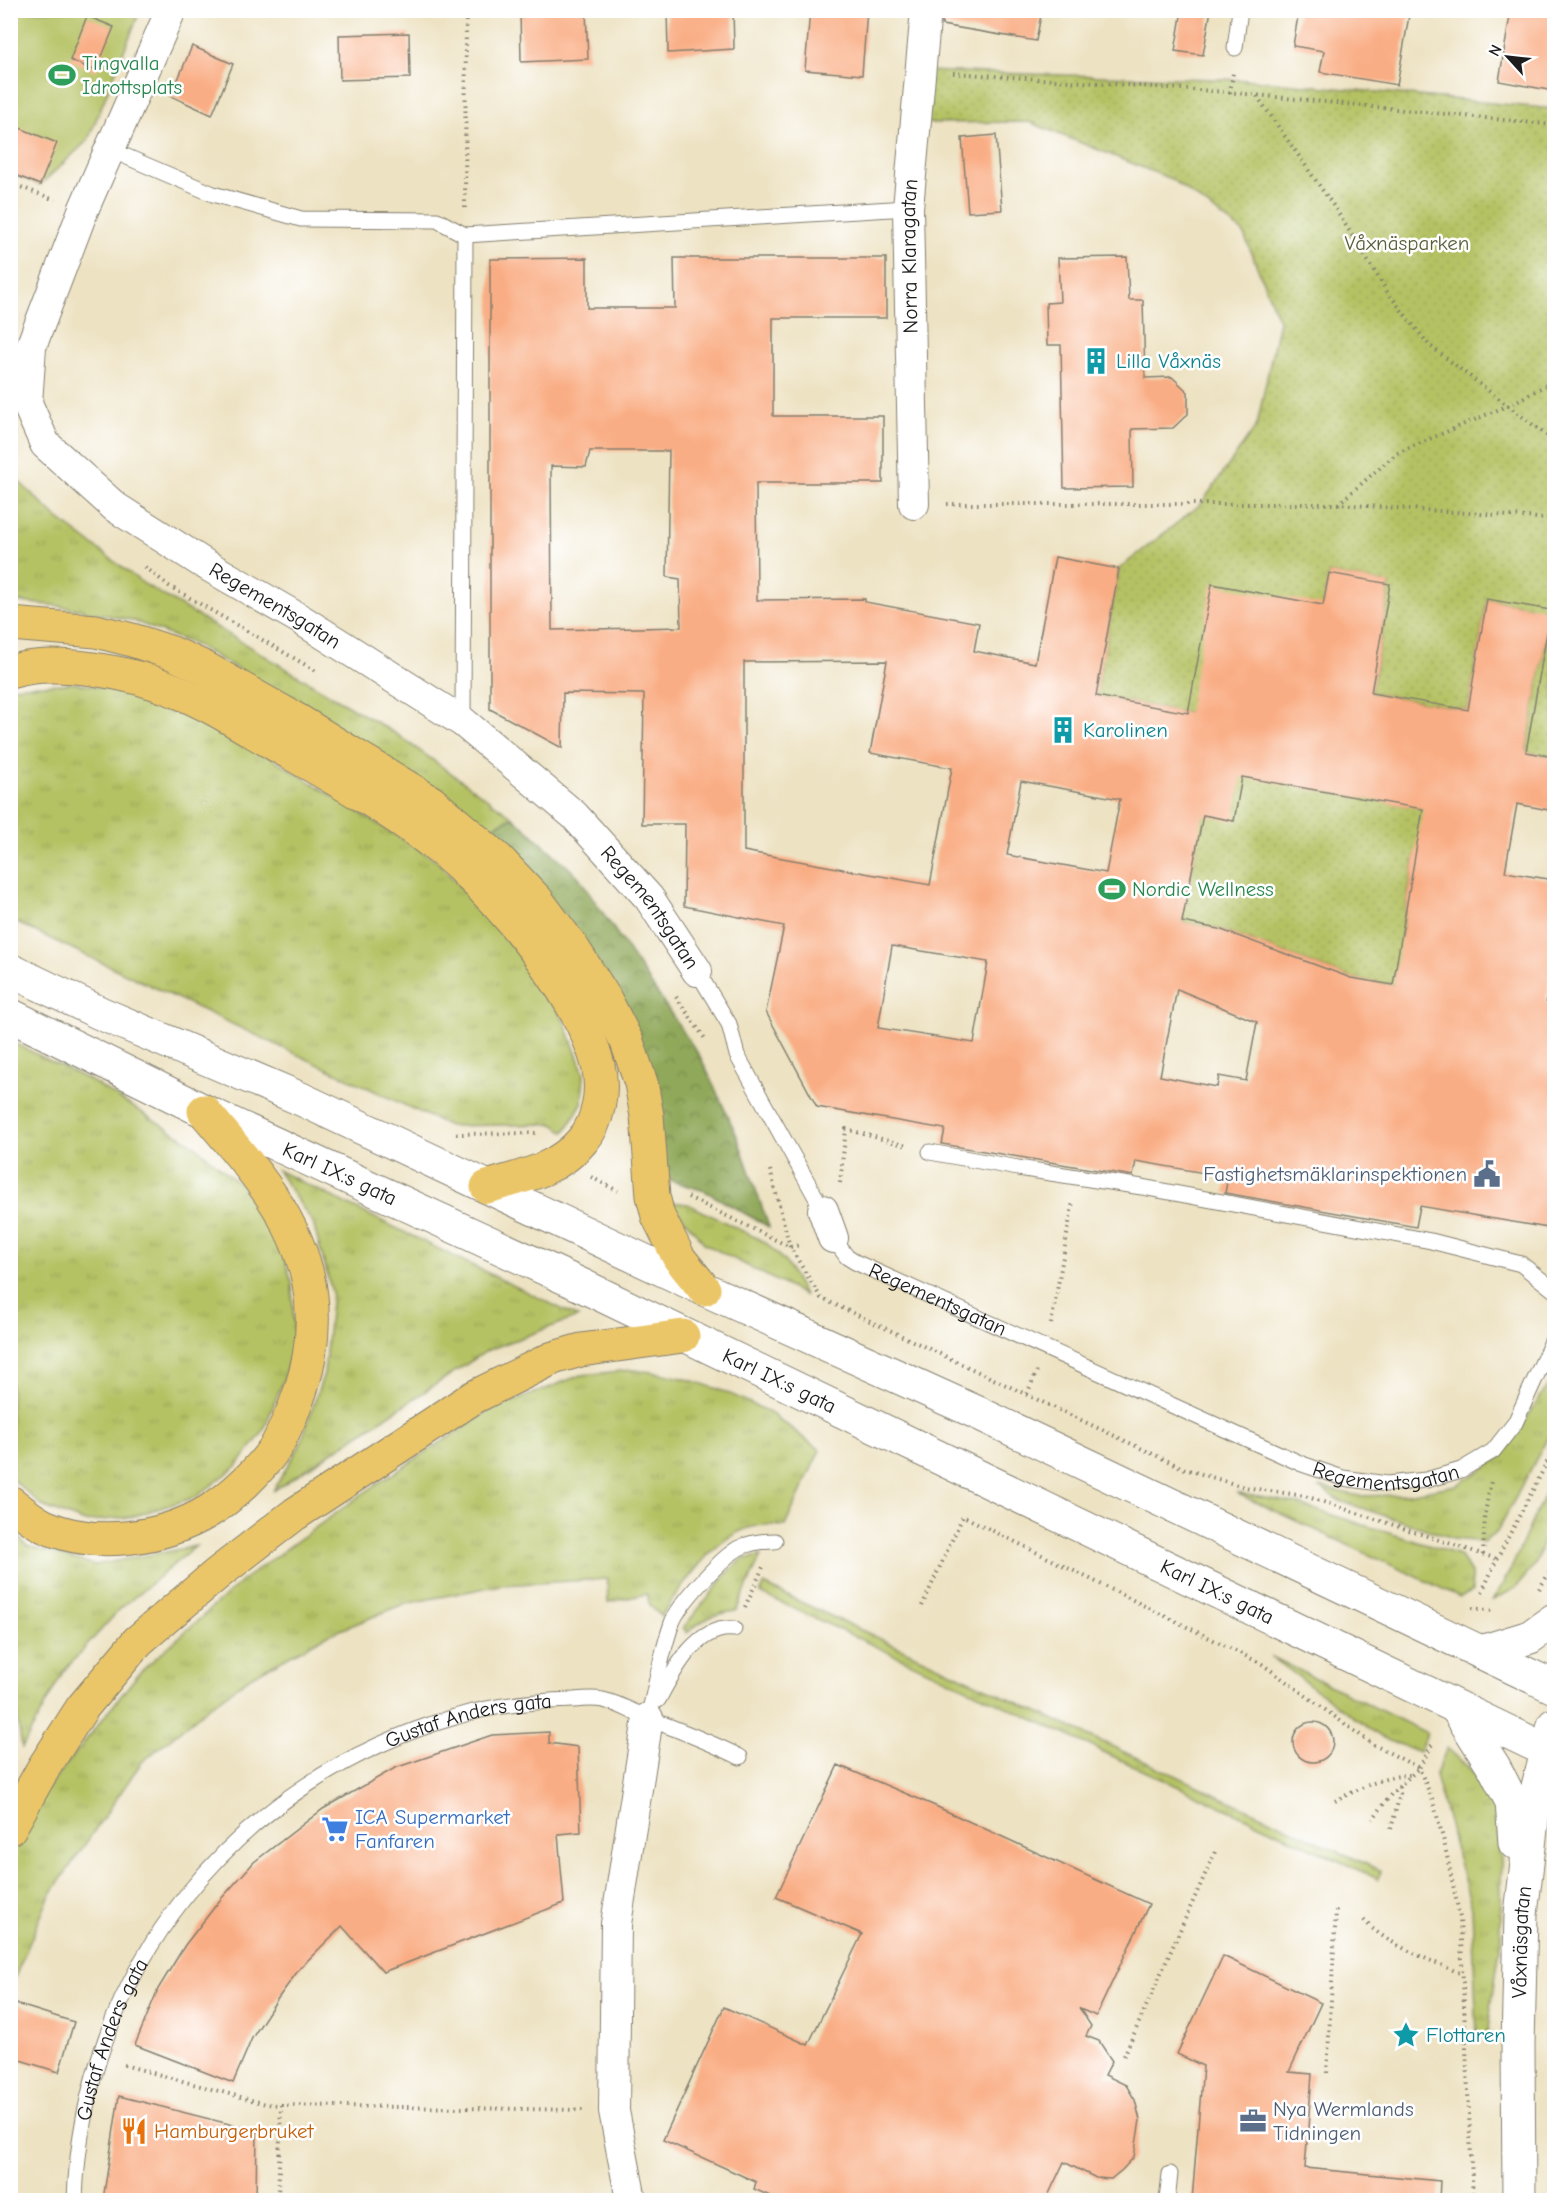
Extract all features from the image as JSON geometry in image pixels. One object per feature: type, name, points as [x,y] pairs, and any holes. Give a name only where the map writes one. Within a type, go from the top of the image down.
[{"type":"highway","points":[[10,624],[96,631],[172,652],[206,668],[297,720],[431,802],[499,860],[536,899],[572,947],[604,997],[627,1042],[641,1083],[647,1116],[653,1196],[658,1216],[679,1258],[704,1289]]},
{"type":"highway","points":[[10,672],[52,666],[91,669],[141,679],[177,691],[319,769],[378,805],[423,836],[460,866],[494,900],[535,951],[572,1005],[587,1034],[598,1067],[601,1093],[596,1116],[584,1139],[569,1155],[545,1169],[487,1187]]},
{"type":"highway","points":[[10,1502],[43,1526],[73,1535],[105,1540],[141,1536],[210,1511],[244,1483],[276,1448],[294,1410],[308,1366],[313,1326],[309,1284],[299,1248],[280,1209],[257,1174],[204,1111]]},
{"type":"highway","points":[[10,1828],[44,1767],[82,1708],[138,1641],[217,1574],[295,1514],[474,1397],[553,1358],[581,1350],[684,1336]]},
{"type":"street","name":"Regementsgatan","points":[[171,10],[84,208],[31,347],[27,403],[45,444],[115,507],[203,563],[300,619],[463,722],[574,815],[649,898],[697,971]]},
{"type":"street","name":"Norra Klaragatan","points":[[914,504],[908,208],[926,10]]},
{"type":"street","points":[[10,970],[100,1013],[301,1099],[704,1289],[978,1413],[1554,1687]]},
{"type":"street","name":"Karl IX:s gata","points":[[10,1015],[204,1111],[493,1244],[1456,1707],[1552,1743]]},
{"type":"street","name":"Regementsgatan","points":[[823,1210],[833,1238]]},
{"type":"street","points":[[1481,1652],[1530,1637],[1544,1609]]},
{"type":"street","points":[[1456,1707],[1494,1767],[1512,1802],[1521,1914]]},
{"type":"street","points":[[631,2200],[614,2111],[616,1924],[648,1718]]},
{"type":"street","name":"Våxnäsgatan","points":[[1519,2200],[1518,2046],[1521,1914],[1534,1803],[1552,1743]]},
{"type":"lane","points":[[1235,48],[1240,10]]},
{"type":"lane","points":[[111,150],[213,194],[302,219],[437,220],[465,235],[908,208]]},
{"type":"lane","points":[[463,722],[465,235]]},
{"type":"lane","name":"Regementsgatan","points":[[697,971],[729,1024],[738,1056],[823,1210]]},
{"type":"lane","points":[[930,1152],[1153,1189],[1452,1245],[1521,1264],[1554,1290]]},
{"type":"lane","name":"Regementsgatan","points":[[833,1238],[847,1257],[855,1262],[1302,1464],[1343,1478],[1387,1484],[1426,1480],[1461,1470],[1496,1448],[1515,1423],[1554,1337]]},
{"type":"lane","points":[[648,1718],[672,1621],[729,1553],[759,1541],[776,1541]]},
{"type":"lane","points":[[648,1718],[675,1669],[690,1649],[712,1632],[724,1628],[734,1629]]},
{"type":"lane","name":"Gustaf Anders gata","points":[[75,2200],[87,2101],[99,2058],[133,1977],[165,1924],[200,1877],[258,1820],[324,1772],[410,1732],[465,1714],[521,1704],[602,1699],[740,1757]]},
{"type":"lane","points":[[1167,2200],[1170,2174]]},
{"type":"path","points":[[465,235],[466,10]]},
{"type":"path","points":[[919,70],[1256,95],[1554,125]]},
{"type":"path","points":[[1256,95],[1335,208],[1388,293],[1429,345],[1554,441]]},
{"type":"path","points":[[10,183],[84,208]]},
{"type":"path","points":[[1338,504],[1397,453],[1509,405],[1554,381]]},
{"type":"path","points":[[914,504],[1338,504],[1554,519]]},
{"type":"path","points":[[833,1238],[846,1128],[930,1152]]},
{"type":"path","points":[[455,1134],[548,1133],[597,1182],[626,1194],[676,1195],[693,1198],[790,1247]]},
{"type":"path","points":[[1027,1395],[1046,1348],[1077,1177]]},
{"type":"path","points":[[1483,1555],[1485,1512],[1496,1448]]},
{"type":"path","points":[[1482,1592],[1554,1449]]},
{"type":"path","points":[[1185,1469],[1203,1480]]},
{"type":"path","points":[[922,1606],[963,1516],[1262,1664],[1374,1745],[1419,1768],[1433,1801],[1460,1918],[1473,2200]]},
{"type":"path","points":[[734,1629],[776,1541]]},
{"type":"path","points":[[1544,1609],[1544,1584],[1554,1565]]},
{"type":"path","points":[[1469,1608],[1497,1611]]},
{"type":"path","points":[[1373,1819],[1385,1802],[1419,1768],[1432,1745]]},
{"type":"path","points":[[1335,1801],[1356,1790],[1397,1776],[1411,1776]]},
{"type":"path","points":[[1391,1829],[1400,1794],[1399,1787]]},
{"type":"path","points":[[1124,2056],[1215,1852]]},
{"type":"path","points":[[1327,2073],[1336,1910]]},
{"type":"path","points":[[1364,1920],[1370,1928],[1385,1938],[1462,1974]]},
{"type":"path","points":[[121,2064],[266,2104],[614,2111]]},
{"type":"path","points":[[278,2200],[281,2105]]},
{"type":"green space","name":"Tingvalla Idrottsplats","points":[[10,11],[140,11],[88,140],[40,185],[11,173]]},
{"type":"green space","name":"Våxnäsparken","points":[[919,71],[1252,80],[1554,109],[1554,757],[1526,752],[1551,610],[1487,599],[1468,710],[1371,693],[1390,584],[1329,573],[1291,785],[1448,813],[1415,855],[1401,937],[1417,989],[1351,978],[1219,929],[1170,920],[1186,903],[1198,838],[1188,713],[1096,696],[1119,569],[1201,504],[1257,425],[1279,321],[1243,232],[1171,179],[1029,122],[924,123]]},
{"type":"green space","points":[[10,473],[56,517],[144,584],[396,734],[513,817],[488,829],[307,709],[196,645],[131,620],[59,606],[11,601]]},
{"type":"green space","points":[[75,683],[136,694],[190,713],[267,755],[436,860],[538,974],[565,1023],[584,1074],[582,1103],[565,1132],[553,1124],[449,1126],[11,920],[11,687]]},
{"type":"green space","points":[[513,817],[578,876],[701,1058],[737,1136],[769,1227],[705,1191],[668,1180],[648,1060],[488,829]]},
{"type":"green space","points":[[10,1041],[91,1081],[193,1144],[243,1187],[274,1226],[292,1283],[294,1341],[283,1381],[263,1432],[237,1466],[196,1497],[131,1517],[85,1522],[42,1506],[11,1478]]},
{"type":"green space","points":[[277,1170],[578,1317],[488,1350],[273,1491],[301,1443],[324,1373],[332,1292],[313,1223]]},
{"type":"green space","points":[[670,1202],[688,1204],[765,1242],[786,1263],[804,1295],[705,1244]]},
{"type":"green space","points":[[632,1370],[683,1378],[733,1395],[771,1414],[820,1450],[785,1526],[762,1525],[745,1529],[716,1547],[692,1574],[661,1616],[650,1606],[647,1594],[608,1602],[607,1579],[501,1585],[404,1604],[326,1636],[252,1676],[211,1705],[141,1763],[50,1895],[11,1986],[11,1852],[44,1793],[139,1673],[243,1580],[365,1492],[487,1412],[581,1375]]},
{"type":"green space","points":[[1554,1375],[1554,1426],[1497,1532],[1483,1542],[1456,1539],[1340,1501],[1319,1487],[1359,1496],[1402,1495],[1457,1485],[1503,1456]]},
{"type":"green space","points":[[1554,1472],[1554,1506],[1536,1563],[1516,1588],[1493,1600],[1511,1569]]},
{"type":"green space","points":[[1236,1493],[1294,1503],[1459,1555],[1471,1573],[1472,1592],[1460,1597]]},
{"type":"green space","points":[[11,1528],[27,1546],[95,1565],[196,1546],[120,1609],[63,1672],[22,1748],[11,1677]]},
{"type":"green space","points":[[761,1556],[736,1611],[709,1618],[687,1633],[683,1628],[731,1569],[743,1559]]},
{"type":"green space","points":[[764,1585],[1381,1871],[1378,1879],[760,1593]]},
{"type":"green space","points":[[1270,1656],[1427,1733],[1419,1752],[1381,1737]]},
{"type":"green space","points":[[1447,1748],[1468,1767],[1498,1813],[1501,1863],[1501,1941],[1487,2036],[1477,2036],[1472,1908],[1435,1776]]},
{"type":"building","points":[[520,10],[586,10],[588,59],[521,62]]},
{"type":"building","points":[[667,10],[733,10],[734,49],[668,53]]},
{"type":"building","points":[[810,10],[867,10],[862,75],[805,70]]},
{"type":"building","points":[[943,10],[1042,10],[1036,41],[942,25]]},
{"type":"building","points":[[1182,10],[1211,10],[1203,55],[1175,51]]},
{"type":"building","points":[[1299,10],[1410,10],[1397,85],[1320,72],[1324,51],[1293,46]]},
{"type":"building","points":[[1511,10],[1554,10],[1554,91],[1499,81]]},
{"type":"building","points":[[87,16],[114,27],[96,71],[70,60]]},
{"type":"building","points":[[409,33],[410,78],[340,80],[339,35]]},
{"type":"building","points":[[192,46],[233,64],[212,115],[171,96]]},
{"type":"building","points":[[10,124],[57,143],[40,185],[10,173]]},
{"type":"building","points":[[996,135],[1002,210],[968,212],[962,138]]},
{"type":"building","name":"Lilla Våxnäs","points":[[1127,257],[1129,300],[1143,300],[1145,378],[1172,377],[1188,392],[1188,414],[1173,428],[1132,429],[1133,487],[1064,488],[1061,345],[1047,345],[1046,303],[1060,302],[1058,258]]},
{"type":"building","name":"Karolinen","points":[[587,258],[587,308],[675,308],[674,258],[886,258],[886,318],[773,318],[773,416],[883,416],[883,483],[756,483],[757,600],[865,599],[865,602],[979,623],[974,651],[1035,663],[1055,557],[1119,569],[1096,696],[1188,713],[1212,584],[1323,605],[1329,573],[1390,584],[1371,693],[1468,710],[1487,599],[1551,610],[1526,752],[1554,757],[1554,811],[1517,804],[1505,872],[1554,880],[1554,954],[1546,1002],[1554,1004],[1554,1229],[1420,1206],[1416,1227],[1225,1193],[1228,1177],[1136,1161],[1133,1176],[942,1144],[945,1129],[817,1107],[766,1012],[784,926],[684,906],[685,824],[642,824],[644,694],[563,693],[562,748],[490,709],[490,259]],"holes":[[[590,451],[669,451],[667,577],[680,579],[681,627],[552,630],[551,466],[586,467]],[[887,661],[870,753],[952,768],[930,885],[744,851],[744,662]],[[1242,777],[1423,809],[1393,985],[1351,978],[1219,929],[1182,922],[1203,815],[1234,821]],[[1021,781],[1120,799],[1106,873],[1007,855]],[[892,946],[988,962],[974,1043],[878,1028]],[[1177,989],[1257,1022],[1246,1081],[1219,1076],[1217,1087],[1160,1076]]]},
{"type":"building","points":[[1313,1722],[1321,1723],[1327,1728],[1332,1734],[1332,1750],[1327,1756],[1321,1761],[1313,1762],[1305,1761],[1299,1756],[1294,1750],[1293,1742],[1294,1734],[1299,1728],[1305,1723]]},
{"type":"building","points":[[549,1732],[549,1743],[578,1747],[581,1832],[558,1834],[564,1903],[383,1972],[342,1926],[300,1968],[276,2001],[252,2038],[233,2083],[135,2045],[158,1989],[185,1945],[220,1900],[254,1862],[323,1809],[395,1768],[492,1735]]},
{"type":"building","points":[[838,1765],[933,1805],[1149,1904],[1096,2016],[1080,2009],[1091,2026],[1086,2036],[1099,2041],[1112,2061],[1105,2075],[1126,2085],[1135,2100],[1140,2120],[1134,2157],[1111,2179],[1096,2178],[1064,2162],[1046,2200],[779,2200],[754,2189],[756,2182],[663,2140],[724,2007],[808,2045],[862,1934],[776,1897]]},
{"type":"building","name":"Nya Wermlands Tidningen","points":[[1223,1956],[1321,2003],[1289,2072],[1312,2074],[1305,2168],[1440,2181],[1439,2200],[1192,2200],[1203,2066],[1177,2054]]},
{"type":"building","points":[[10,2002],[74,2022],[59,2072],[10,2057]]},
{"type":"building","points":[[119,2096],[257,2131],[256,2200],[103,2200]]},
{"type":"place","name":"Tingvalla Idrottsplats","points":[[62,75]]},
{"type":"place","name":"Lilla Våxnäs","points":[[1096,361]]},
{"type":"place","name":"Karolinen","points":[[1063,730]]},
{"type":"place","name":"Nordic Wellness","points":[[1112,889]]},
{"type":"place","name":"Fastighetsmäklarinspektionen","points":[[1487,1174]]},
{"type":"place","name":"ICA Supermarket Fanfaren","points":[[335,1829]]},
{"type":"place","name":"Flottaren","points":[[1406,2035]]},
{"type":"place","name":"Nya Wermlands Tidningen","points":[[1253,2121]]},
{"type":"place","name":"Hamburgerbruket","points":[[134,2131]]}]
